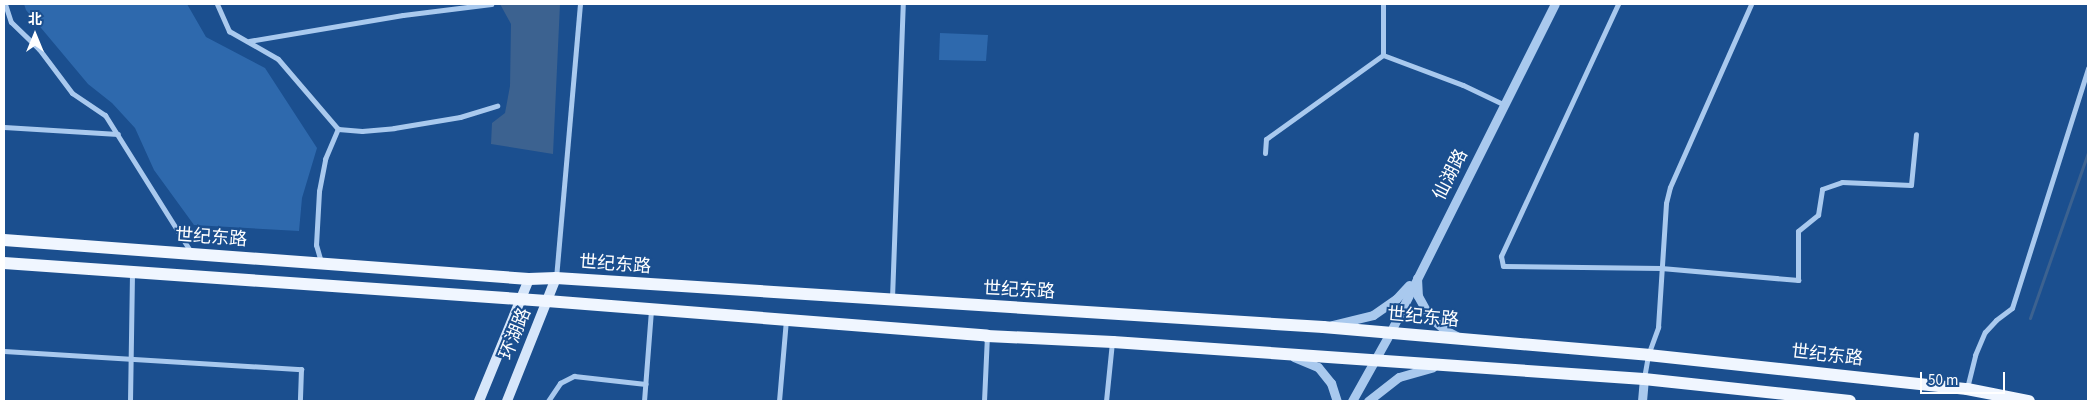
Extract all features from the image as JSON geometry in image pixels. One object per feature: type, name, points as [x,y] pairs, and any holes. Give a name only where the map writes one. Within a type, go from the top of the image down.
[{"type":"main road","name":"世纪东路","points":[[4,240],[528,279],[556,278],[892,301],[1323,327],[1648,355],[1967,389],[2029,401]]},
{"type":"main road","points":[[4,263],[547,301],[987,336],[1112,342],[1644,379],[1850,401]]},
{"type":"main road","name":"环湖路","points":[[507,401],[556,278]]},
{"type":"main road","name":"环湖路","points":[[479,401],[528,279]]},
{"type":"street","points":[[5,4],[11,22],[39,49],[72,93],[105,115],[192,254]]},
{"type":"street","points":[[217,4],[229,31],[268,51],[283,64],[338,129],[362,131],[394,128],[460,117],[497,106]]},
{"type":"street","points":[[248,41],[403,15],[491,4]]},
{"type":"street","points":[[556,278],[580,4]]},
{"type":"street","points":[[892,301],[903,4]]},
{"type":"street","points":[[1383,4],[1383,55]]},
{"type":"street","name":"仙湖路","points":[[1352,401],[1390,333],[1555,4]]},
{"type":"street","points":[[1618,4],[1501,256],[1503,266],[1661,268],[1798,280],[1798,231],[1818,215],[1822,189],[1842,182],[1911,185],[1916,134]]},
{"type":"street","points":[[1642,401],[1648,355],[1658,327],[1666,203],[1670,187],[1751,4]]},
{"type":"street","points":[[1383,55],[1463,85],[1505,105]]},
{"type":"street","points":[[1265,153],[1266,139],[1383,55]]},
{"type":"street","points":[[1967,389],[1975,355],[1985,332],[1996,320],[2012,308],[2088,68]]},
{"type":"street","points":[[4,127],[118,134]]},
{"type":"street","points":[[321,265],[316,245],[319,191],[326,159],[338,129]]},
{"type":"street","points":[[130,401],[132,272]]},
{"type":"street","points":[[1323,327],[1373,315],[1396,299],[1417,278]]},
{"type":"street","points":[[1417,278],[1418,296],[1429,316],[1445,330],[1463,339]]},
{"type":"street","points":[[644,401],[651,310]]},
{"type":"street","points":[[779,401],[786,319]]},
{"type":"street","points":[[984,401],[987,336]]},
{"type":"street","points":[[1106,401],[1112,342]]},
{"type":"street","points":[[4,351],[301,370],[300,401]]},
{"type":"street","points":[[1286,354],[1318,367],[1331,383],[1336,401]]},
{"type":"street","points":[[1368,401],[1399,377],[1440,365]]},
{"type":"street","points":[[548,401],[560,383],[574,376],[646,384]]},
{"type":"shaded area","points":[[24,4],[187,4],[206,37],[265,68],[317,148],[302,198],[299,231],[194,225],[154,170],[135,128],[112,103],[88,84],[26,10]]},
{"type":"shaded area","points":[[500,4],[560,4],[553,154],[491,144],[492,123],[505,113],[510,86],[511,24]]},
{"type":"shaded area","points":[[940,33],[988,35],[986,61],[939,60]]},
{"type":"waterway","points":[[2030,318],[2088,152]]}]
